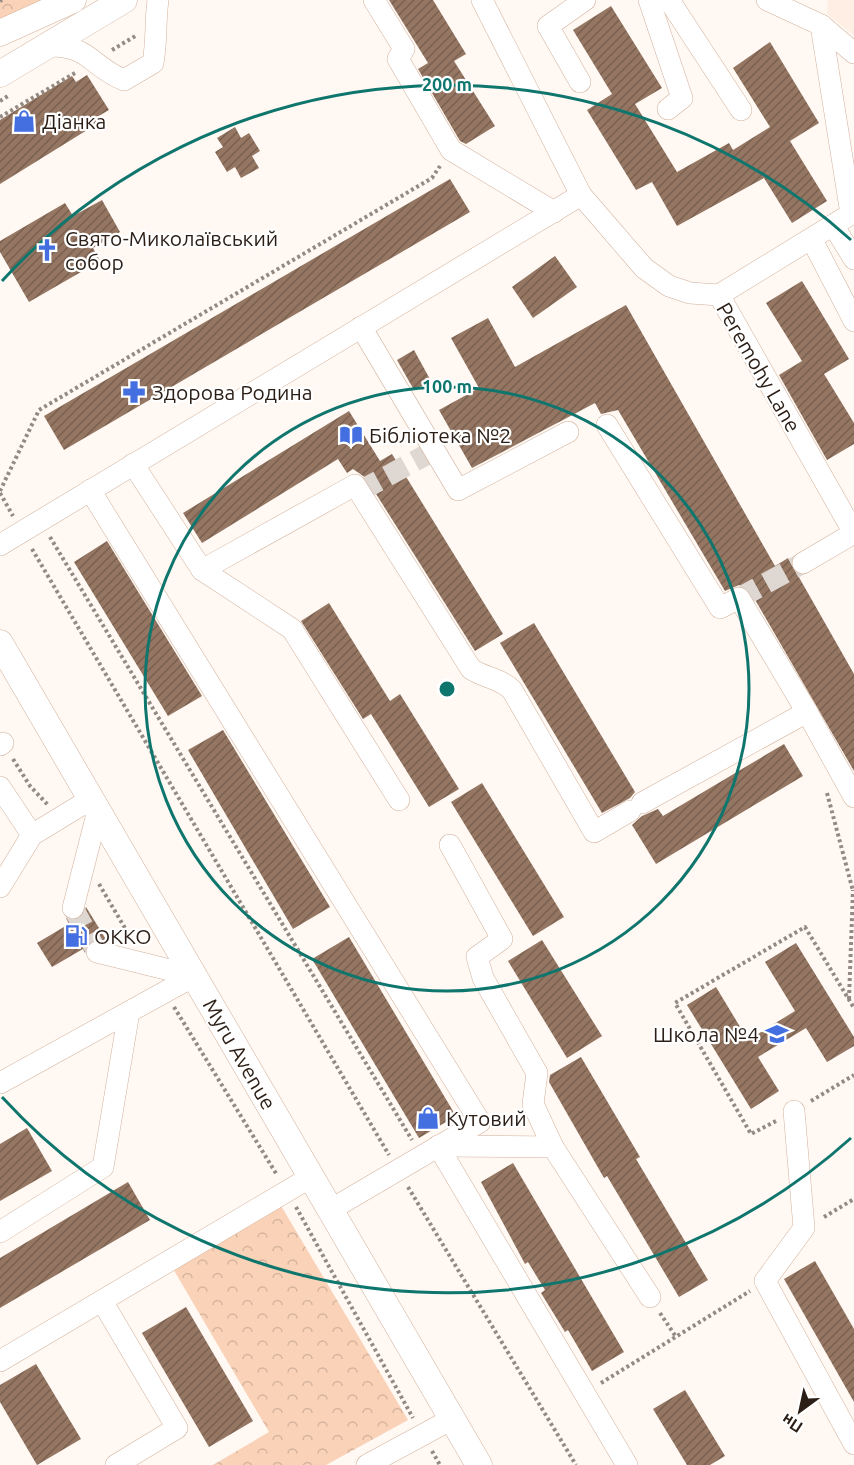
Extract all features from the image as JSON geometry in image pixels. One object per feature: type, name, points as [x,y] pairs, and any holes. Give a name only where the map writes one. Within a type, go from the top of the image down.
[{"type":"main road","points":[[0,33],[73,0]]},
{"type":"main road","points":[[0,74],[124,0]]},
{"type":"main road","name":"Myru Avenue","points":[[0,642],[479,1465]]},
{"type":"street","points":[[48,46],[67,45],[86,53],[110,75],[124,80],[153,63],[157,44],[155,24],[158,0]]},
{"type":"street","points":[[374,0],[404,49],[398,59],[451,150],[554,212]]},
{"type":"street","name":"Peremohy Lane","points":[[482,0],[581,195],[644,267],[669,286],[690,293],[719,295],[854,533]]},
{"type":"street","points":[[580,82],[548,26],[585,0]]},
{"type":"street","points":[[649,0],[682,98],[668,109]]},
{"type":"street","points":[[669,0],[741,110]]},
{"type":"street","points":[[767,0],[821,26],[854,53]]},
{"type":"street","points":[[719,295],[851,214],[821,26]]},
{"type":"street","points":[[0,545],[581,195]]},
{"type":"street","points":[[833,225],[854,260]]},
{"type":"street","points":[[812,240],[854,321]]},
{"type":"street","points":[[361,327],[458,490],[568,432]]},
{"type":"street","points":[[607,425],[720,608],[739,598],[807,712],[854,797]]},
{"type":"street","points":[[134,464],[202,570],[292,629],[399,800]]},
{"type":"street","points":[[202,570],[355,485],[471,669],[482,676],[504,682],[512,690],[594,832],[807,712]]},
{"type":"street","points":[[90,490],[480,1122],[330,1210]]},
{"type":"street","points":[[803,563],[854,533]]},
{"type":"street","points":[[0,787],[32,835]]},
{"type":"street","points":[[0,887],[32,835],[94,804]]},
{"type":"street","points":[[73,908],[94,804]]},
{"type":"street","points":[[450,845],[502,939],[477,957],[483,978],[537,1073],[533,1104],[553,1148],[650,1298]]},
{"type":"street","points":[[97,952],[194,976]]},
{"type":"street","points":[[0,1083],[194,976]]},
{"type":"street","points":[[0,1232],[103,1167],[129,1012]]},
{"type":"street","points":[[794,1112],[804,1228],[765,1281],[854,1444]]},
{"type":"street","points":[[430,1151],[553,1148]]},
{"type":"street","points":[[430,1151],[585,1393],[627,1465]]},
{"type":"street","points":[[0,1361],[311,1177]]},
{"type":"street","points":[[102,1301],[177,1428],[116,1465]]},
{"type":"street","points":[[367,1465],[452,1419]]},
{"type":"path","points":[[0,117],[155,24]]},
{"type":"path","points":[[451,150],[432,178],[39,410],[0,492],[398,1171],[576,1465]]},
{"type":"path","points":[[40,521],[430,1151]]},
{"type":"path","points":[[843,778],[826,789],[853,890],[849,1000]]},
{"type":"path","points":[[854,1008],[805,927],[675,1003],[751,1134],[794,1112],[854,1075]]},
{"type":"path","points":[[287,1191],[440,1465]]},
{"type":"path","points":[[804,1228],[854,1199]]},
{"type":"path","points":[[585,1393],[765,1281]]},
{"type":"path","points":[[650,1298],[676,1337]]},
{"type":"shaded area","points":[[828,0],[854,0],[854,35],[827,14]]},
{"type":"green space","points":[[0,0],[51,0],[0,23]]},
{"type":"green space","points":[[280,1204],[408,1420],[326,1465],[213,1465],[269,1432],[172,1267]]},
{"type":"building","points":[[389,0],[433,0],[466,54],[454,61],[495,126],[466,144],[460,141],[418,69],[428,63]]},
{"type":"building","points":[[611,6],[662,88],[635,104],[677,172],[729,143],[733,150],[770,127],[733,68],[770,42],[819,123],[790,141],[827,201],[792,223],[764,178],[677,226],[652,182],[636,190],[587,110],[612,94],[573,30]]},
{"type":"building","points":[[87,75],[109,110],[97,117],[100,122],[0,184],[0,120],[72,76],[76,82]]},
{"type":"building","points":[[235,127],[241,138],[249,133],[260,151],[252,156],[259,168],[241,178],[235,167],[227,172],[215,152],[223,147],[217,138]]},
{"type":"building","points":[[450,179],[470,212],[64,450],[44,416]]},
{"type":"building","name":"Свято-Миколаївський собор","points":[[102,200],[120,232],[93,248],[100,261],[29,302],[0,252],[0,241],[65,203],[73,216]]},
{"type":"building","points":[[555,256],[577,287],[533,318],[512,287]]},
{"type":"building","points":[[802,281],[849,359],[824,374],[854,423],[854,444],[827,460],[779,375],[802,361],[766,303]]},
{"type":"building","points":[[626,305],[775,566],[788,558],[854,674],[854,771],[750,591],[739,585],[725,591],[618,410],[601,414],[595,403],[472,468],[439,410],[479,388],[451,338],[488,318],[515,367]]},
{"type":"building","points":[[414,350],[431,381],[414,390],[397,360]]},
{"type":"building","points":[[349,411],[380,461],[392,454],[503,634],[475,651],[366,478],[353,469],[347,473],[338,459],[202,543],[183,513]]},
{"type":"building","points":[[107,541],[202,696],[168,716],[74,562]]},
{"type":"building","points":[[329,603],[390,701],[400,694],[459,789],[429,807],[371,714],[363,719],[301,621]]},
{"type":"building","points":[[534,623],[635,792],[630,798],[602,813],[500,643]]},
{"type":"building","points":[[223,730],[330,907],[293,929],[188,750]]},
{"type":"building","points":[[784,744],[803,776],[656,864],[632,825],[642,816],[658,809],[663,816]]},
{"type":"building","points":[[482,783],[564,917],[533,936],[451,802]]},
{"type":"building","points":[[86,907],[107,941],[93,940],[87,944],[85,953],[83,949],[52,967],[37,943],[69,924],[66,918],[76,920],[82,917]]},
{"type":"building","points":[[349,937],[456,1116],[419,1138],[312,959]]},
{"type":"building","points":[[542,940],[602,1036],[567,1058],[508,961]]},
{"type":"building","points":[[796,943],[854,1037],[854,1046],[827,1062],[806,1028],[758,1057],[779,1091],[751,1109],[687,1005],[716,987],[748,1040],[795,1011],[765,962]]},
{"type":"building","points":[[581,1057],[640,1157],[636,1159],[708,1280],[679,1297],[607,1176],[604,1178],[549,1082],[550,1075]]},
{"type":"building","points":[[27,1128],[52,1171],[0,1201],[0,1144]]},
{"type":"building","points":[[513,1163],[624,1352],[592,1371],[568,1330],[565,1332],[541,1293],[545,1290],[528,1262],[525,1264],[481,1182]]},
{"type":"building","points":[[128,1182],[150,1220],[0,1308],[0,1258]]},
{"type":"building","points":[[815,1261],[854,1329],[854,1402],[784,1279]]},
{"type":"building","points":[[186,1307],[253,1421],[209,1447],[142,1333]]},
{"type":"building","points":[[36,1364],[81,1439],[37,1465],[0,1402],[0,1385]]},
{"type":"building","points":[[685,1390],[725,1456],[710,1465],[687,1465],[653,1409]]},
{"type":"tunnel","points":[[360,491],[435,450]]},
{"type":"tunnel","points":[[739,598],[803,563]]},
{"type":"tunnel","points":[[73,908],[97,952]]},
{"type":"place","name":"Діанка","points":[[24,121]]},
{"type":"place","name":"Свято-Миколаївський собор","points":[[47,250]]},
{"type":"place","name":"Здорова Родина","points":[[134,392]]},
{"type":"place","name":"Бібліотека №2","points":[[351,435]]},
{"type":"place","name":"OKKO","points":[[76,936]]},
{"type":"place","name":"Школа №4","points":[[777,1034]]},
{"type":"place","name":"Кутовий","points":[[428,1118]]}]
